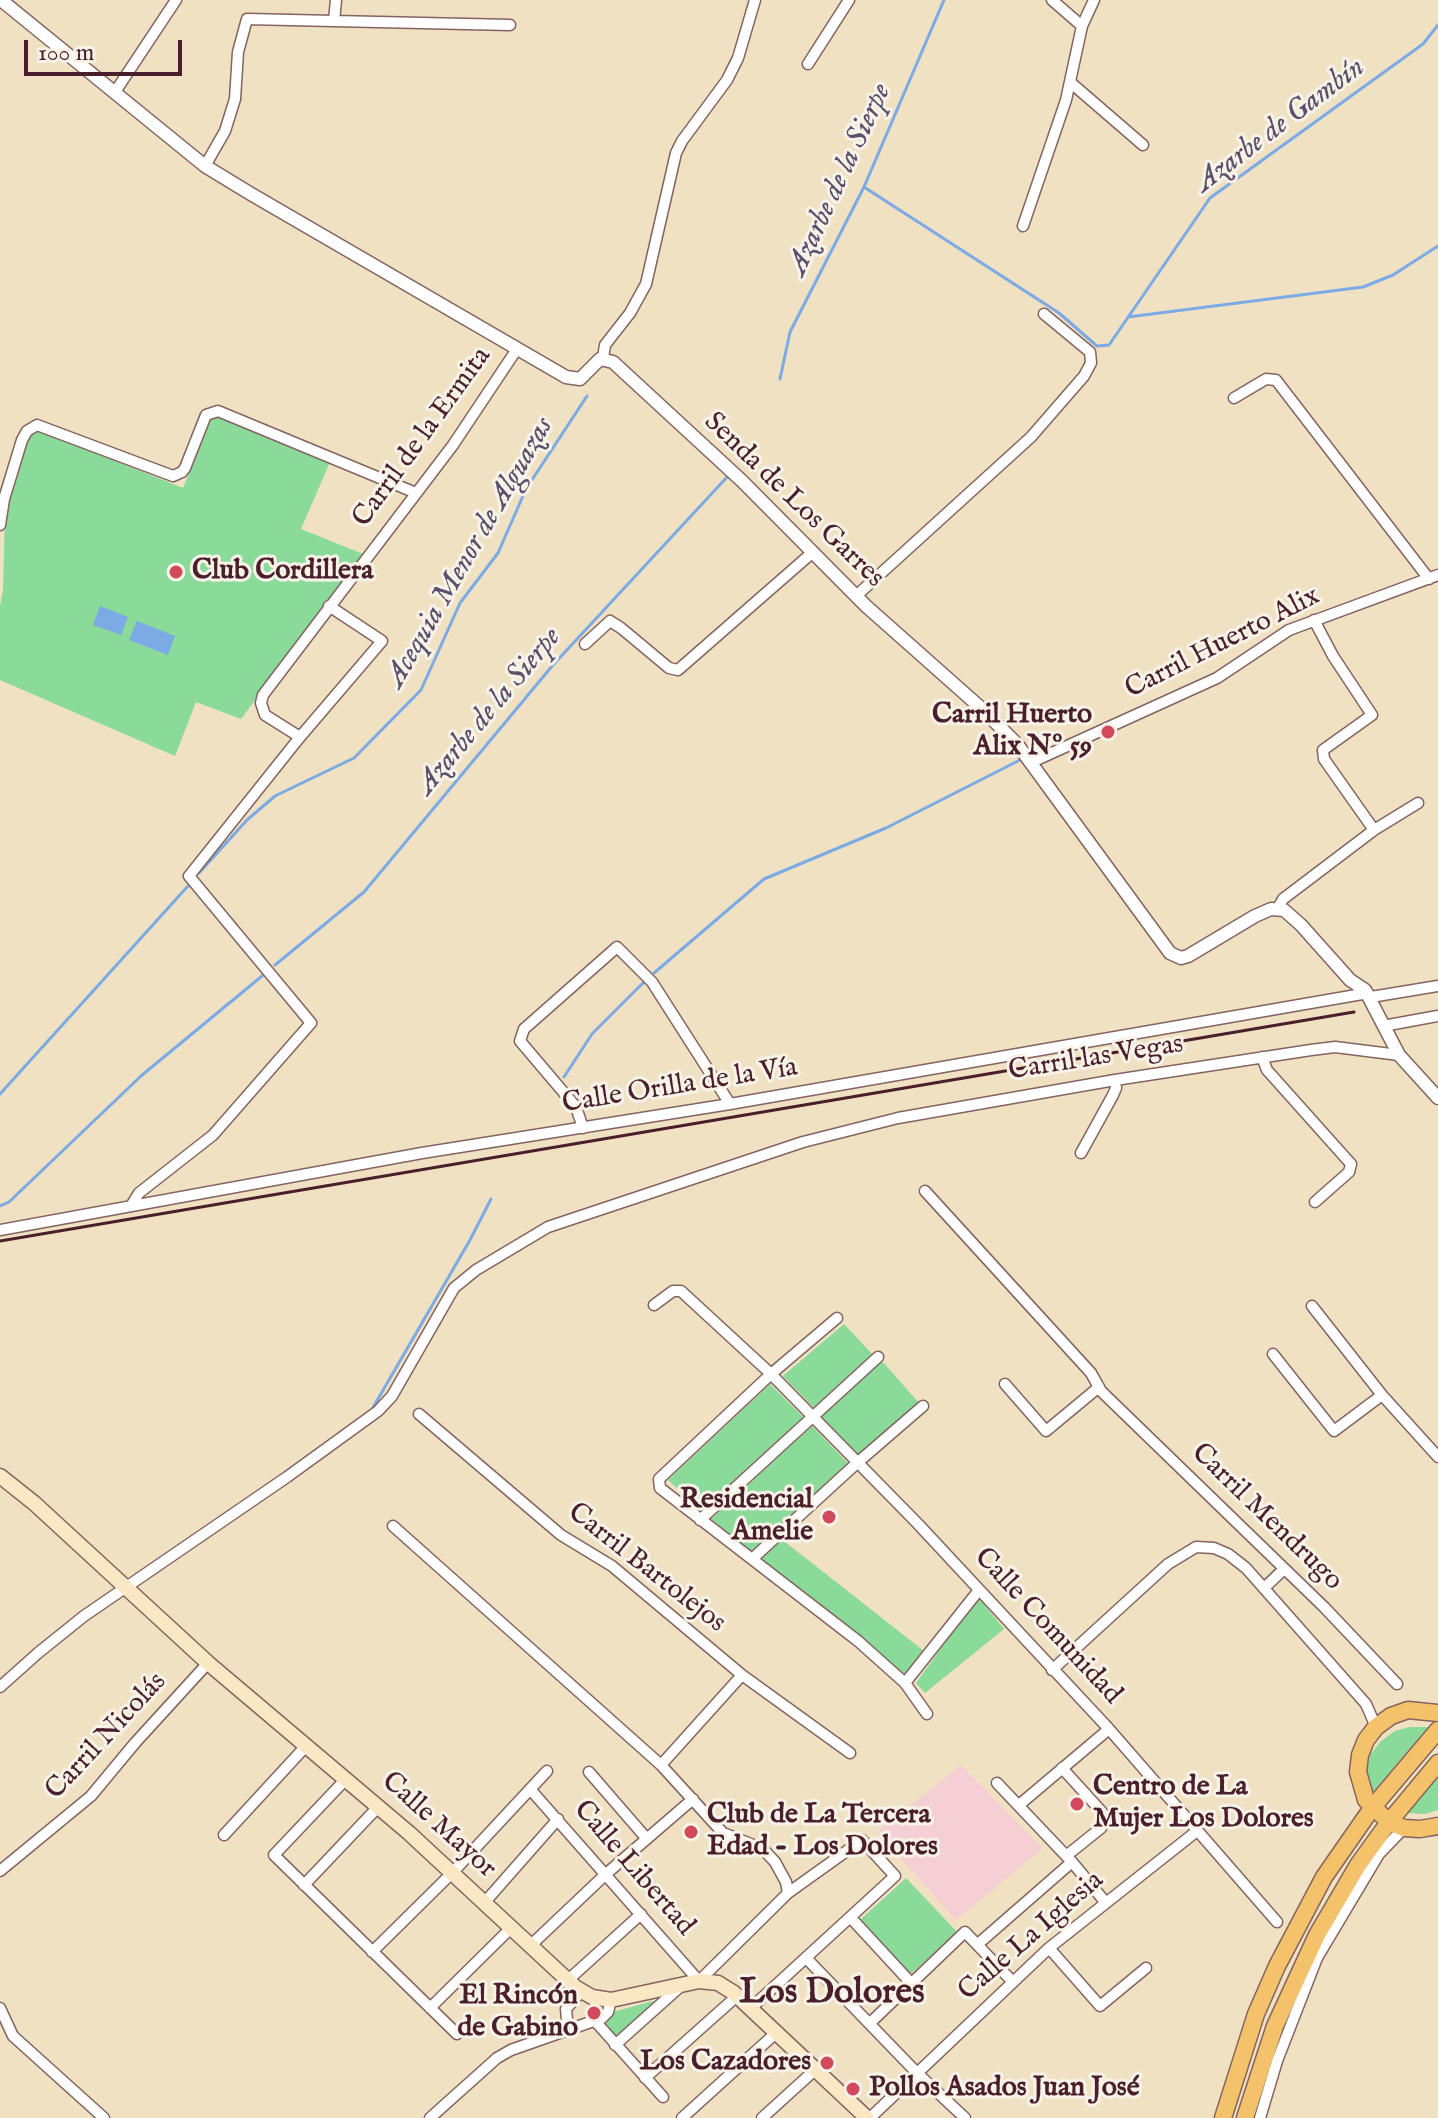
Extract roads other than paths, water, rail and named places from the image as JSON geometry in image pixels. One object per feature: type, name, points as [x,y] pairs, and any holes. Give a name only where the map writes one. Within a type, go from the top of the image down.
[{"type":"main road","name":"Calle Mayor","points":[[0,1476],[34,1503],[208,1663],[379,1806],[581,1992],[611,2000],[691,1982]]},
{"type":"main road","points":[[1438,1713],[1408,1710],[1391,1716],[1376,1727],[1366,1740],[1358,1772],[1361,1788],[1372,1808],[1396,1825],[1420,1829],[1438,1826]]},
{"type":"main road","points":[[1223,2118],[1247,2039],[1277,1966],[1324,1877],[1372,1808],[1438,1730]]},
{"type":"main road","points":[[1245,2118],[1275,2026],[1339,1896],[1396,1825],[1438,1763]]},
{"type":"main road","points":[[691,1982],[718,1983],[737,1996],[864,2117]]},
{"type":"street","points":[[1,0],[205,166],[573,379],[581,378],[603,358],[605,345],[630,313],[646,284],[676,153],[727,80],[738,58],[755,0]]},
{"type":"street","points":[[115,92],[176,0]]},
{"type":"street","points":[[334,21],[336,0]]},
{"type":"street","points":[[808,64],[849,0]]},
{"type":"street","points":[[1052,0],[1082,26]]},
{"type":"street","points":[[1023,226],[1070,82],[1082,26],[1094,0]]},
{"type":"street","points":[[205,166],[225,131],[232,109],[238,52],[247,19],[510,25]]},
{"type":"street","points":[[1070,82],[1143,145]]},
{"type":"street","points":[[856,596],[1031,437],[1084,376],[1091,363],[1090,352],[1044,314]]},
{"type":"street","name":"Carril de la Ermita","points":[[300,737],[265,715],[261,703],[263,695],[453,445],[517,349]]},
{"type":"street","name":"Senda de Los Garres","points":[[603,358],[617,366],[712,453],[856,596],[981,708],[1032,762],[1165,948],[1175,957],[1188,956],[1255,916],[1278,908]]},
{"type":"street","points":[[1234,398],[1266,379],[1276,380],[1433,577]]},
{"type":"street","points":[[0,525],[4,499],[22,440],[27,431],[37,425],[173,476],[185,468],[206,415],[218,411],[416,493]]},
{"type":"street","points":[[585,644],[610,621],[669,668],[678,670],[813,552]]},
{"type":"street","name":"Carril Huerto Alix","points":[[1032,762],[1217,678],[1281,635],[1433,577]]},
{"type":"street","points":[[131,1206],[139,1193],[213,1135],[311,1023],[189,876],[300,737],[382,641],[329,606]]},
{"type":"street","points":[[1314,620],[1333,656],[1372,715],[1323,750],[1324,759],[1374,830]]},
{"type":"street","points":[[1418,803],[1374,830],[1283,899],[1278,908],[1290,913],[1344,973],[1369,995],[1399,1055],[1438,1098]]},
{"type":"street","points":[[583,1128],[579,1113],[570,1100],[520,1041],[524,1029],[617,947],[652,982],[730,1104]]},
{"type":"street","name":"Calle Orilla de la Vía","points":[[0,1230],[422,1153],[1438,986]]},
{"type":"street","points":[[1383,1026],[1438,1016]]},
{"type":"street","name":"Carril las Vegas","points":[[0,1687],[84,1616],[127,1590],[378,1411],[392,1396],[454,1288],[476,1270],[548,1227],[803,1142],[927,1112],[1335,1047],[1399,1055]]},
{"type":"street","points":[[1262,1057],[1267,1070],[1351,1164],[1349,1172],[1315,1202]]},
{"type":"street","points":[[1081,1153],[1113,1095],[1115,1080]]},
{"type":"street","name":"Carril Mendrugo","points":[[925,1191],[1091,1373],[1099,1387],[1397,1684]]},
{"type":"street","name":"Calle Comunidad","points":[[654,1305],[673,1291],[681,1291],[771,1374],[1109,1729],[1277,1922]]},
{"type":"street","points":[[1312,1306],[1382,1395],[1438,1457]]},
{"type":"street","points":[[837,1318],[771,1374],[659,1479],[660,1488],[858,1641],[905,1683],[927,1714]]},
{"type":"street","points":[[1273,1354],[1334,1431],[1382,1395]]},
{"type":"street","points":[[700,1520],[878,1357]]},
{"type":"street","points":[[1005,1384],[1046,1431],[1099,1387]]},
{"type":"street","points":[[752,1559],[923,1406]]},
{"type":"street","name":"Carril Bartolejos","points":[[419,1414],[561,1535],[612,1566],[742,1675],[850,1753]]},
{"type":"street","points":[[393,1526],[661,1765],[723,1833],[763,1849],[775,1862],[786,1882],[788,1893]]},
{"type":"street","points":[[1052,1670],[1168,1564],[1196,1547],[1214,1548],[1246,1568],[1366,1704],[1376,1727]]},
{"type":"street","points":[[1264,1588],[1284,1569]]},
{"type":"street","points":[[905,1683],[979,1590]]},
{"type":"street","name":"Carril Nicolás","points":[[0,1871],[91,1796],[208,1663]]},
{"type":"street","points":[[661,1765],[742,1675]]},
{"type":"street","points":[[1366,1704],[1391,1716]]},
{"type":"street","points":[[1019,1805],[1109,1729]]},
{"type":"street","points":[[224,1835],[306,1746]]},
{"type":"street","points":[[978,1944],[1101,1828],[1102,1812],[1062,1768]]},
{"type":"street","points":[[372,1952],[453,1872],[547,1771]]},
{"type":"street","points":[[589,1772],[647,1839]]},
{"type":"street","points":[[346,1779],[274,1855],[457,2034]]},
{"type":"street","points":[[997,1783],[1106,1903]]},
{"type":"street","name":"Calle Libertad","points":[[530,1789],[641,1914],[691,1982]]},
{"type":"street","points":[[530,1946],[606,1874],[693,1799]]},
{"type":"street","points":[[304,1885],[379,1806]]},
{"type":"street","points":[[485,1902],[558,1819]]},
{"type":"street","points":[[1260,2118],[1277,2061],[1317,1958],[1396,1825]]},
{"type":"street","name":"Calle La Iglesia","points":[[864,2117],[917,2073],[1049,1948],[1197,1831]]},
{"type":"street","points":[[615,2045],[691,1982],[788,1893],[862,1840],[895,1876],[751,2008]]},
{"type":"street","points":[[567,1981],[641,1914]]},
{"type":"street","points":[[851,1918],[911,1983]]},
{"type":"street","points":[[430,2008],[511,1928]]},
{"type":"street","points":[[870,2023],[965,1932],[1012,1981]]},
{"type":"street","points":[[1049,1948],[1100,2006],[1146,1968]]},
{"type":"street","points":[[807,1959],[965,2118]]},
{"type":"street","points":[[568,2031],[566,2009],[581,1992]]},
{"type":"street","points":[[645,2078],[737,1996]]},
{"type":"street","points":[[430,2118],[497,2058],[511,2050],[595,2021],[608,2012],[611,2000]]},
{"type":"street","points":[[0,2008],[13,2036],[104,2118]]},
{"type":"street","points":[[595,2021],[663,2097]]},
{"type":"street","points":[[682,2118],[777,2032]]},
{"type":"street","points":[[762,2118],[816,2069]]},
{"type":"water","points":[[100,606],[128,617],[121,635],[93,625]]},
{"type":"water","points":[[137,621],[175,636],[168,655],[129,640]]},
{"type":"waterway","name":"Azarbe de Gambín","points":[[780,379],[790,332],[864,187],[944,0]]},
{"type":"waterway","name":"Azarbe de Gambín","points":[[864,187],[1059,313],[1097,346],[1109,345],[1210,198],[1423,44],[1438,25]]},
{"type":"waterway","points":[[1128,317],[1363,287],[1393,275],[1438,246]]},
{"type":"waterway","name":"Acequia Menor de Alguazas","points":[[199,873],[247,820],[275,796],[354,758],[421,690],[460,603],[498,553],[526,489],[587,396]]},
{"type":"waterway","name":"Azarbe de la Sierpe","points":[[275,965],[364,892],[553,665],[728,476]]},
{"type":"waterway","points":[[654,973],[764,879],[886,828],[1022,759]]},
{"type":"waterway","name":"Acequia Menor de Alguazas","points":[[0,1094],[188,886]]},
{"type":"waterway","name":"Azarbe de la Sierpe","points":[[0,1206],[9,1202],[141,1076],[262,976]]},
{"type":"waterway","points":[[564,1077],[592,1034],[644,982]]},
{"type":"waterway","points":[[371,1411],[491,1199]]},
{"type":"railway","points":[[0,1241],[1354,1012]]},
{"type":"place","name":"Club Cordillera","points":[[176,572]]},
{"type":"place","name":"Carril Huerto Alix Nº 59","points":[[1108,732]]},
{"type":"place","name":"Residencial Amelie","points":[[829,1517]]},
{"type":"place","name":"Centro de La Mujer Los Dolores","points":[[1077,1804]]},
{"type":"place","name":"Club de La Tercera Edad - Los Dolores","points":[[691,1832]]},
{"type":"place","name":"El Rincón de Gabino","points":[[594,2013]]},
{"type":"place","name":"Los Cazadores","points":[[827,2063]]},
{"type":"place","name":"Pollos Asados Juan José","points":[[853,2089]]},
{"type":"district","name":"Los Dolores","points":[[832,1995]]}]
